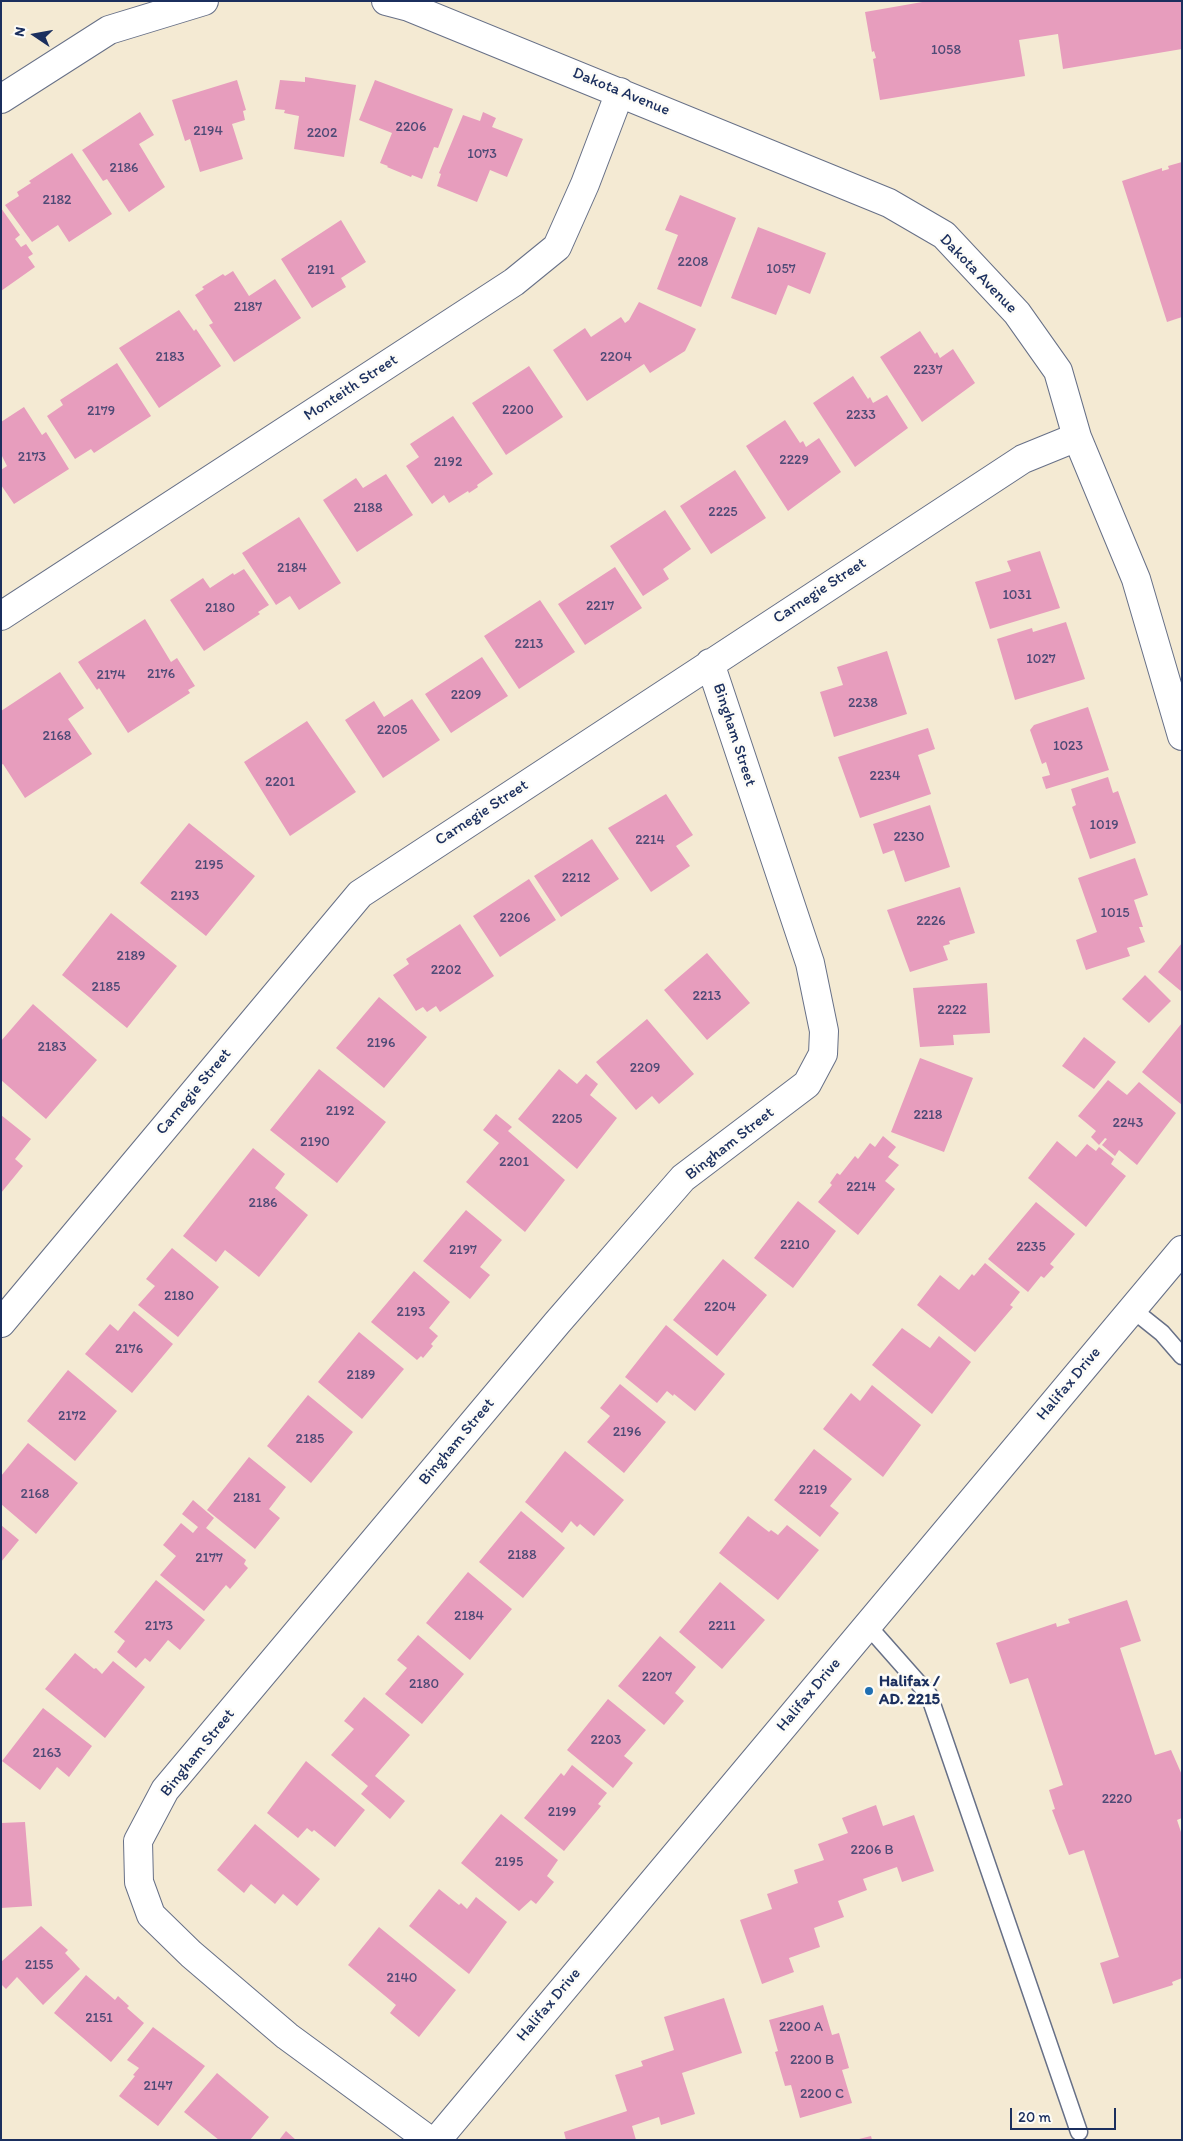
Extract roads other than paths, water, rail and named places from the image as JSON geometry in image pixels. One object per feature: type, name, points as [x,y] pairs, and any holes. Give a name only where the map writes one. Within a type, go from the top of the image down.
[{"type":"street","points":[[1,99],[110,30],[204,1]]},
{"type":"street","name":"Dakota Avenue","points":[[402,3],[889,203],[944,235],[1017,313],[1058,371],[1077,437],[1136,579],[1182,736]]},
{"type":"street","name":"Monteith Street","points":[[1,616],[514,282],[557,247],[620,92]]},
{"type":"street","name":"Carnegie Street","points":[[1,1323],[360,894],[1023,459],[1077,437]]},
{"type":"street","name":"Bingham Street","points":[[429,2140],[287,2036],[191,1954],[151,1915],[139,1882],[138,1841],[165,1790],[557,1324],[683,1178],[807,1084],[823,1054],[824,1030],[810,963],[710,663]]},
{"type":"street","name":"Halifax Drive","points":[[436,2140],[1182,1250]]},
{"type":"lane","points":[[1132,1308],[1162,1333],[1182,1356]]},
{"type":"lane","points":[[868,1626],[929,1695],[1079,2132]]},
{"type":"place","name":"Halifax / AD. 2215","points":[[869,1691]]}]
